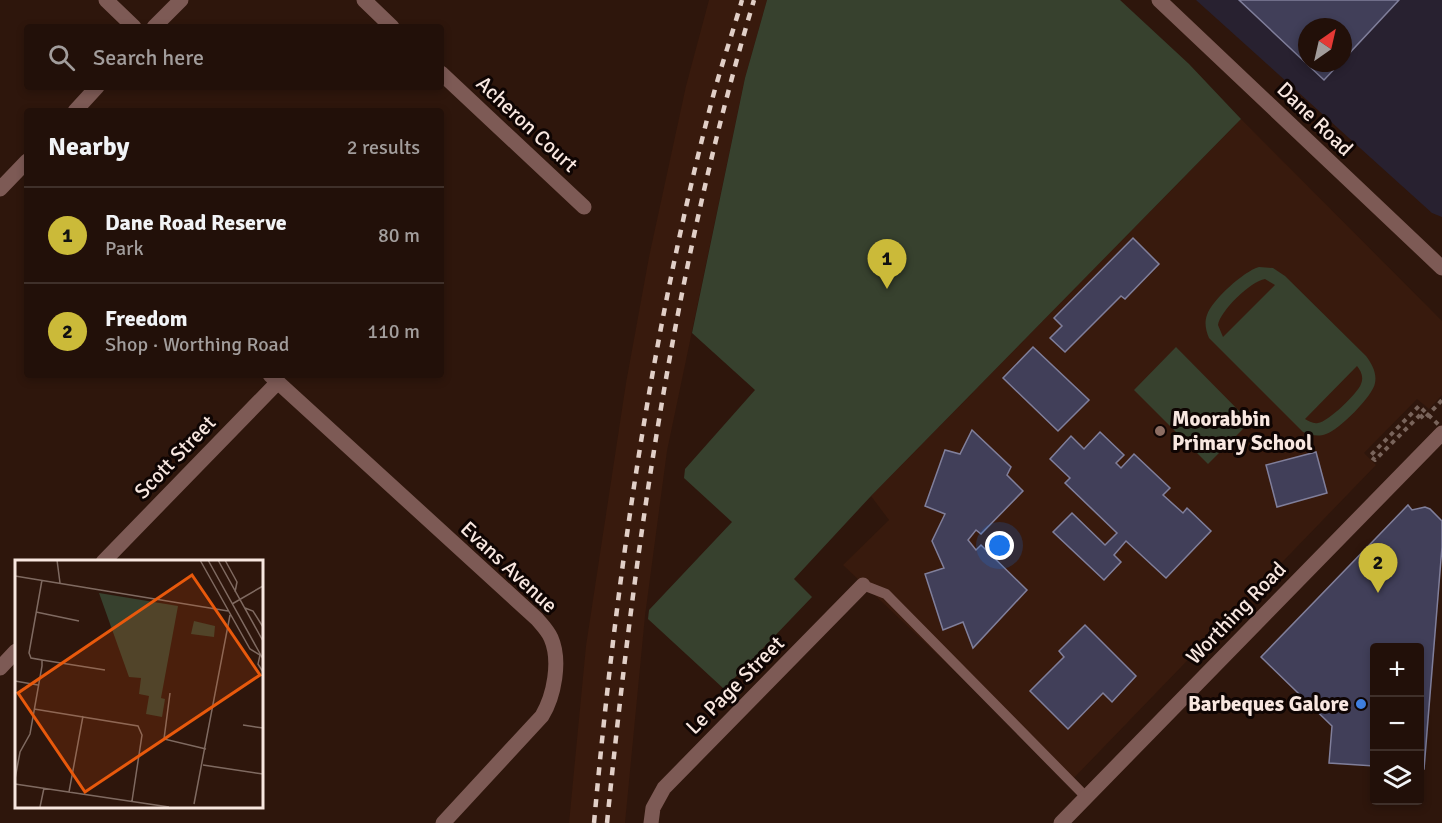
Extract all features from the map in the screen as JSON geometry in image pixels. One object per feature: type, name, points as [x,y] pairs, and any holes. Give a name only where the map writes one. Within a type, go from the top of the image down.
[{"type":"street","points":[[106,0],[131,24]]},
{"type":"street","points":[[157,24],[181,0]]},
{"type":"street","points":[[364,0],[390,24]]},
{"type":"street","name":"Dane Road","points":[[1159,0],[1442,268]]},
{"type":"street","name":"Acheron Court","points":[[444,76],[584,207]]},
{"type":"street","points":[[78,108],[95,90]]},
{"type":"street","points":[[0,189],[24,164]]},
{"type":"street","name":"Scott Street","points":[[105,560],[274,379]]},
{"type":"street","name":"Evans Avenue","points":[[274,379],[537,619],[552,639],[555,651],[553,688],[549,705],[542,716],[443,823]]},
{"type":"street","name":"Worthing Road","points":[[1061,823],[1442,433]]},
{"type":"street","name":"Le Page Street","points":[[651,823],[657,798],[668,783],[863,585]]},
{"type":"street","points":[[0,668],[15,652]]},
{"type":"lane","points":[[863,585],[886,594],[1086,797]]},
{"type":"path","points":[[1442,400],[1424,419],[1420,415],[1376,460],[1370,456],[1419,406],[1442,428]]},
{"type":"shaded area","points":[[709,0],[767,0],[745,78],[667,451],[645,616],[625,823],[569,823],[586,646],[626,383],[649,257],[686,86]]},
{"type":"shaded area","points":[[1196,0],[1442,0],[1442,217],[1432,213]]},
{"type":"shaded area","name":"Moorabbin Primary School","points":[[1241,119],[1442,321],[1442,395],[1429,409],[1417,399],[1364,453],[1376,465],[1071,781],[843,565],[889,520],[871,496]]},
{"type":"green space","points":[[767,0],[1120,0],[1189,64],[1241,119],[871,496],[794,579],[812,597],[724,689],[648,619],[649,610],[732,522],[684,478],[685,469],[755,390],[692,333],[745,78]]},
{"type":"green space","points":[[1259,267],[1273,268],[1285,276],[1366,356],[1374,369],[1375,383],[1368,396],[1347,420],[1326,434],[1314,435],[1303,432],[1209,338],[1206,321],[1210,309],[1229,287]],"holes":[[[1265,279],[1275,285],[1223,337],[1218,325],[1224,312],[1252,285]],[[1357,366],[1362,374],[1362,381],[1349,400],[1323,421],[1314,423],[1305,419]]]},
{"type":"green space","points":[[1176,347],[1250,422],[1208,464],[1134,390]]},
{"type":"building","points":[[1239,0],[1399,0],[1352,50],[1352,18],[1298,18],[1298,56]]},
{"type":"building","points":[[1316,72],[1332,72],[1324,80]]},
{"type":"building","points":[[1133,238],[1159,264],[1125,299],[1121,296],[1065,352],[1050,338],[1062,326],[1054,318]]},
{"type":"building","points":[[1033,347],[1089,400],[1058,431],[1003,378]]},
{"type":"building","points":[[972,430],[1011,467],[1007,475],[1023,491],[981,534],[976,530],[968,540],[976,550],[981,545],[1027,590],[973,648],[963,622],[943,630],[925,574],[944,568],[932,541],[945,514],[925,506],[945,450],[960,454]]},
{"type":"building","points":[[1100,432],[1124,455],[1116,463],[1121,468],[1134,454],[1170,488],[1163,495],[1183,513],[1187,508],[1211,531],[1166,578],[1126,541],[1114,555],[1121,562],[1104,580],[1053,532],[1072,513],[1105,545],[1117,533],[1065,483],[1070,478],[1050,459],[1071,436],[1084,449]]},
{"type":"building","points":[[1316,452],[1327,493],[1277,507],[1266,465]]},
{"type":"building","points":[[1408,505],[1412,510],[1425,507],[1430,509],[1442,521],[1442,547],[1424,769],[1424,643],[1370,643],[1370,766],[1329,763],[1332,726],[1261,657]]},
{"type":"building","points":[[1085,625],[1136,676],[1112,702],[1103,693],[1068,729],[1030,691],[1064,657],[1059,651]]},
{"type":"railway","points":[[594,823],[613,642],[653,371],[689,192],[715,91],[742,0]]},
{"type":"railway","points":[[607,823],[631,615],[661,408],[701,203],[754,0]]},
{"type":"place","name":"Dane Road Reserve","points":[[887,289]]},
{"type":"place","name":"Moorabbin Primary School","points":[[1160,431]]},
{"type":"place","name":"Freedom","points":[[1378,593]]},
{"type":"place","name":"Barbeques Galore","points":[[1361,704]]}]
